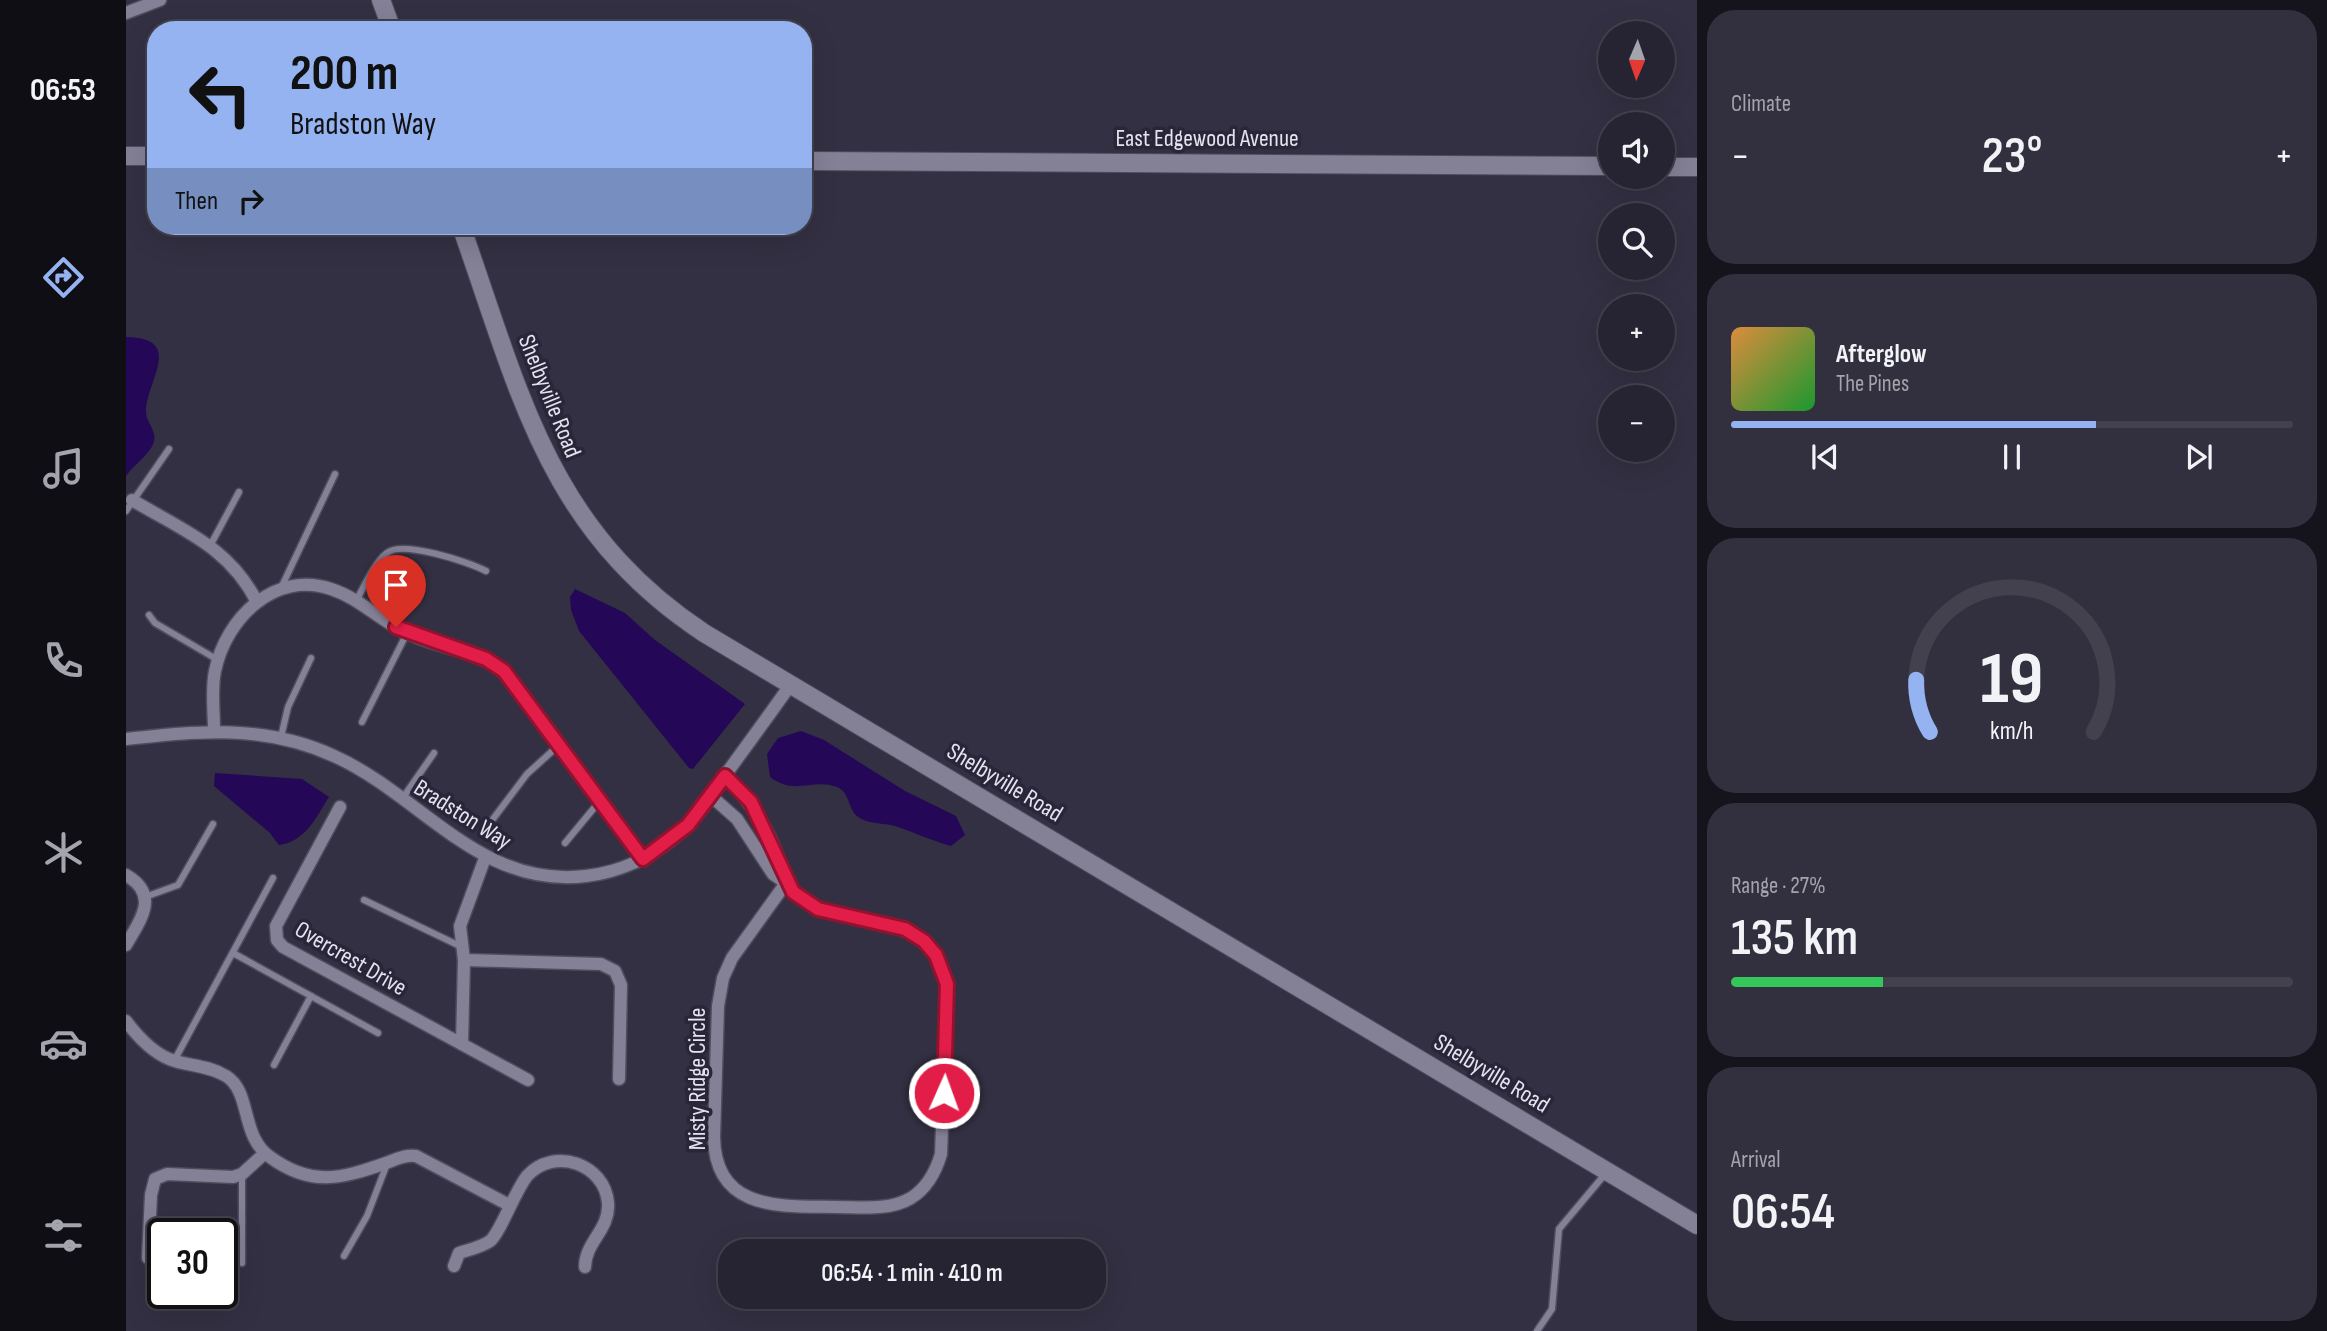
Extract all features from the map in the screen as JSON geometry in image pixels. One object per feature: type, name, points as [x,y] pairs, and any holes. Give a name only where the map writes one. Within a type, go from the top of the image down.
[{"type":"main road","points":[[381,0],[389,21]]},
{"type":"main road","points":[[126,156],[147,156]]},
{"type":"main road","name":"East Edgewood Avenue","points":[[812,161],[1598,166]]},
{"type":"main road","points":[[1675,167],[1697,167]]},
{"type":"main road","name":"Shelbyville Road","points":[[464,235],[535,436],[554,473],[586,523],[621,565],[660,601],[692,625],[1697,1225]]},
{"type":"street","points":[[126,13],[160,0]]},
{"type":"street","points":[[129,506],[210,546],[234,565],[257,602]]},
{"type":"street","points":[[214,730],[213,684],[218,660],[234,627],[257,602],[281,588],[313,584],[357,599],[407,634],[486,659],[504,671],[643,859]]},
{"type":"street","name":"Bradston Way","points":[[126,739],[214,730],[281,737],[335,756],[485,858],[538,876],[572,877],[599,874],[643,859],[688,825],[791,684]]},
{"type":"street","points":[[725,776],[751,802],[786,883]]},
{"type":"street","name":"Misty Ridge Circle","points":[[711,796],[737,820],[773,874],[786,883],[793,892],[818,909],[910,932],[928,946],[945,975],[947,994],[939,1161],[931,1178],[915,1195],[900,1203],[874,1208],[771,1206],[733,1187],[716,1157],[714,1137],[720,988],[733,958],[786,883]]},
{"type":"street","name":"Overcrest Drive","points":[[340,807],[276,926],[277,940],[284,947],[528,1080]]},
{"type":"street","points":[[462,1044],[463,953],[460,926],[485,858]]},
{"type":"street","points":[[126,875],[140,886],[145,897],[143,915],[126,945]]},
{"type":"street","points":[[463,953],[601,964],[612,969],[621,985],[620,1079]]},
{"type":"street","points":[[126,1021],[148,1045],[174,1061],[214,1070],[234,1082],[251,1134],[265,1153],[288,1170],[312,1178],[343,1177],[405,1155],[424,1158],[509,1205]]},
{"type":"street","points":[[150,1218],[155,1179],[167,1174],[233,1177],[242,1174],[265,1153]]},
{"type":"street","points":[[454,1266],[459,1253],[491,1241],[509,1205],[529,1174],[546,1164],[572,1162],[593,1173],[604,1189],[608,1211],[603,1228],[586,1254],[585,1267]]},
{"type":"lane","points":[[129,506],[169,449]]},
{"type":"lane","points":[[281,588],[335,474]]},
{"type":"lane","points":[[210,546],[239,492]]},
{"type":"lane","points":[[357,599],[385,554],[397,548],[411,548],[486,571]]},
{"type":"lane","points":[[149,615],[155,623],[218,660]]},
{"type":"lane","points":[[362,722],[407,634]]},
{"type":"lane","points":[[281,737],[288,707],[311,658]]},
{"type":"lane","points":[[493,818],[527,774],[559,745]]},
{"type":"lane","points":[[401,800],[434,753]]},
{"type":"lane","points":[[565,843],[601,800]]},
{"type":"lane","points":[[145,897],[178,885],[213,824]]},
{"type":"lane","points":[[174,1061],[273,878]]},
{"type":"lane","points":[[364,900],[463,953]]},
{"type":"lane","points":[[233,953],[378,1033]]},
{"type":"lane","points":[[274,1065],[311,996]]},
{"type":"lane","points":[[344,1256],[367,1216],[388,1163]]},
{"type":"lane","points":[[1537,1331],[1552,1308],[1559,1229],[1608,1171]]},
{"type":"lane","points":[[242,1174],[242,1263]]},
{"type":"shaded area","points":[[126,337],[144,339],[154,345],[159,353],[146,411],[154,442],[149,452],[126,476]]},
{"type":"shaded area","points":[[575,589],[625,613],[655,640],[745,704],[693,769],[689,768],[579,631],[571,610],[570,597]]},
{"type":"shaded area","points":[[801,731],[824,740],[905,791],[956,816],[965,835],[951,846],[895,826],[858,817],[844,793],[837,787],[779,783],[770,777],[767,754],[778,738]]},
{"type":"shaded area","points":[[215,773],[302,779],[329,797],[303,834],[279,845],[270,833],[214,786]]},
{"type":"route","points":[[396,627],[407,634],[486,659],[504,671],[643,859],[688,825],[725,776],[751,802],[786,883],[793,892],[818,909],[905,929],[920,937],[936,955],[947,984],[944,1093]]}]
